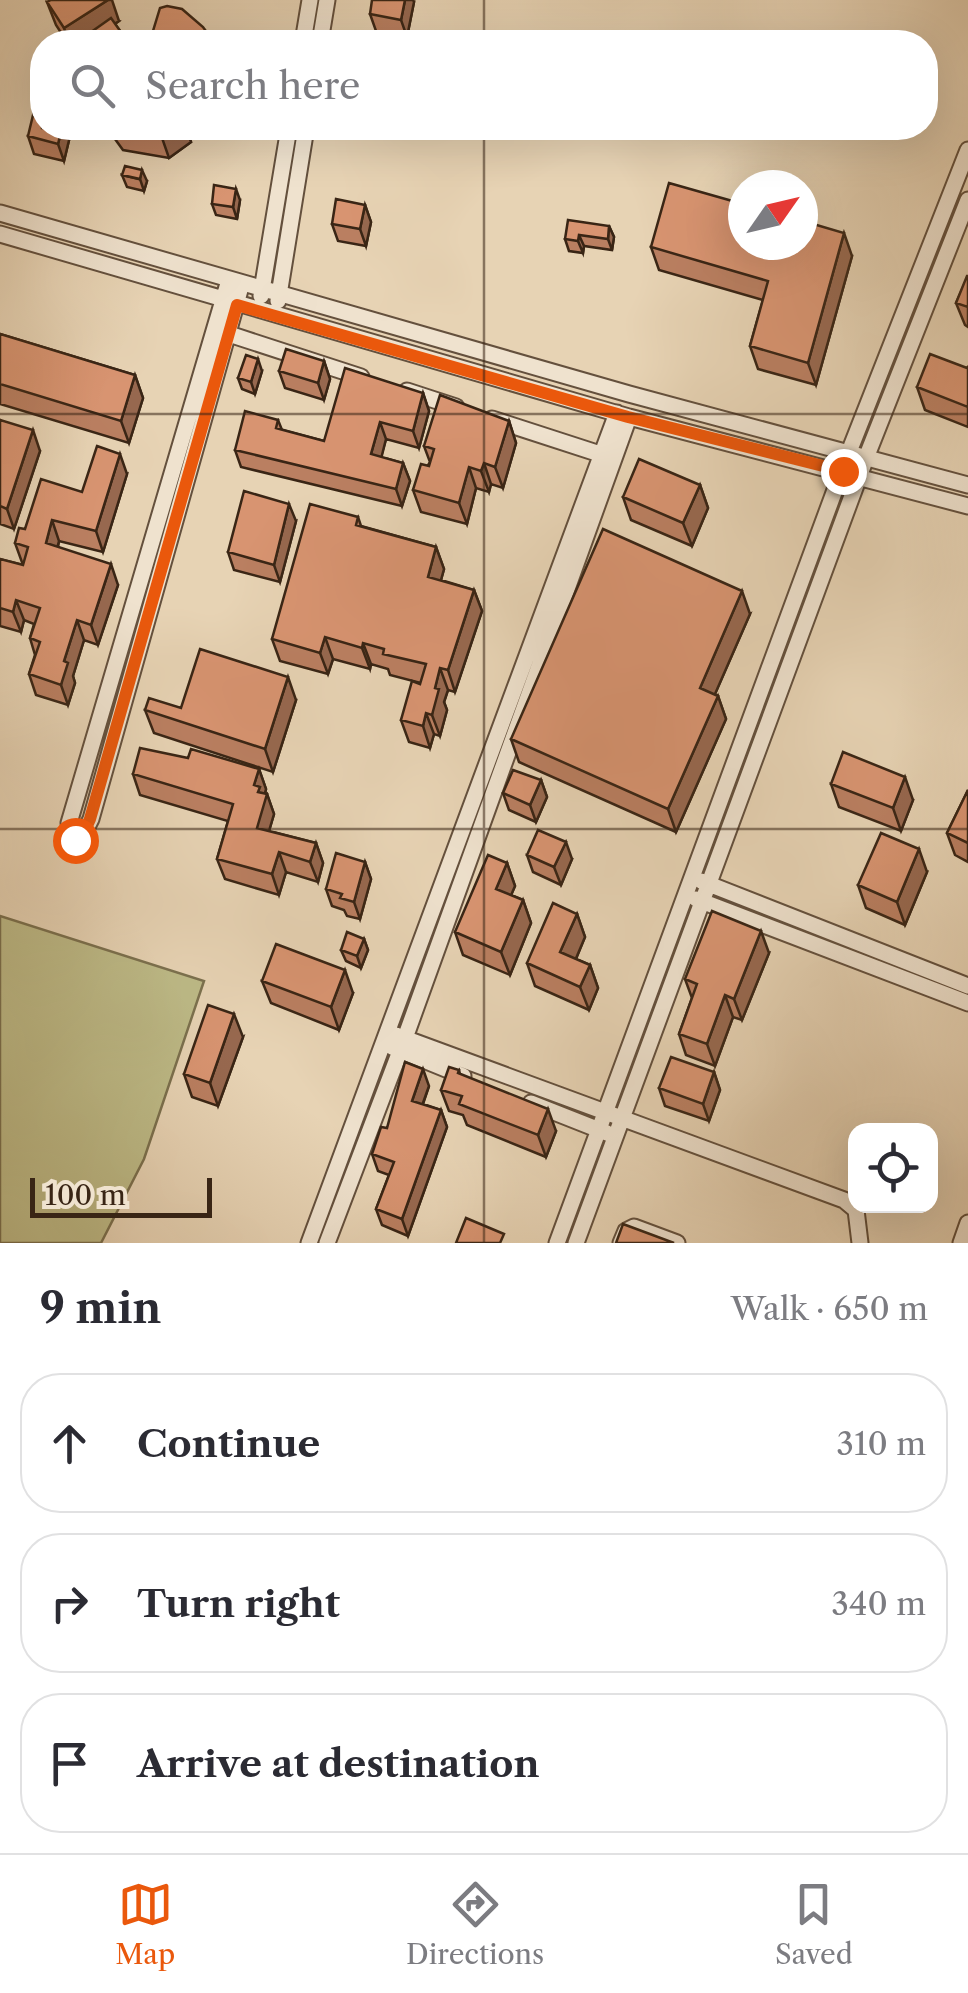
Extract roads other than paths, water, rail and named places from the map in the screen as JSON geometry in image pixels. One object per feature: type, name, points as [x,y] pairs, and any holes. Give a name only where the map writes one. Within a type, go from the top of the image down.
[{"type":"street","points":[[305,30],[310,0]]},
{"type":"street","points":[[322,30],[327,0]]},
{"type":"street","points":[[267,312],[262,288],[287,140]]},
{"type":"street","points":[[267,312],[279,292],[304,140]]},
{"type":"street","points":[[557,1243],[849,452],[968,150]]},
{"type":"street","points":[[576,1243],[866,458],[968,200]]},
{"type":"street","points":[[0,213],[629,394],[968,485]]},
{"type":"street","points":[[0,234],[623,415],[968,506]]},
{"type":"street","points":[[928,251],[946,256]]},
{"type":"street","points":[[230,303],[228,334],[90,819],[82,837],[75,840],[69,822],[236,281]]},
{"type":"street","points":[[228,334],[378,382]]},
{"type":"street","points":[[397,388],[603,455]]},
{"type":"street","points":[[308,1243],[603,455],[623,415]]},
{"type":"street","points":[[327,1243],[402,1044],[623,415]]},
{"type":"street","points":[[693,878],[968,986]]},
{"type":"street","points":[[686,895],[968,1003]]},
{"type":"street","points":[[386,1038],[602,1122],[844,1200],[856,1210],[860,1243]]},
{"type":"street","points":[[962,1243],[968,1223]]},
{"type":"street","points":[[621,1243],[626,1231],[634,1227],[677,1243]]}]
